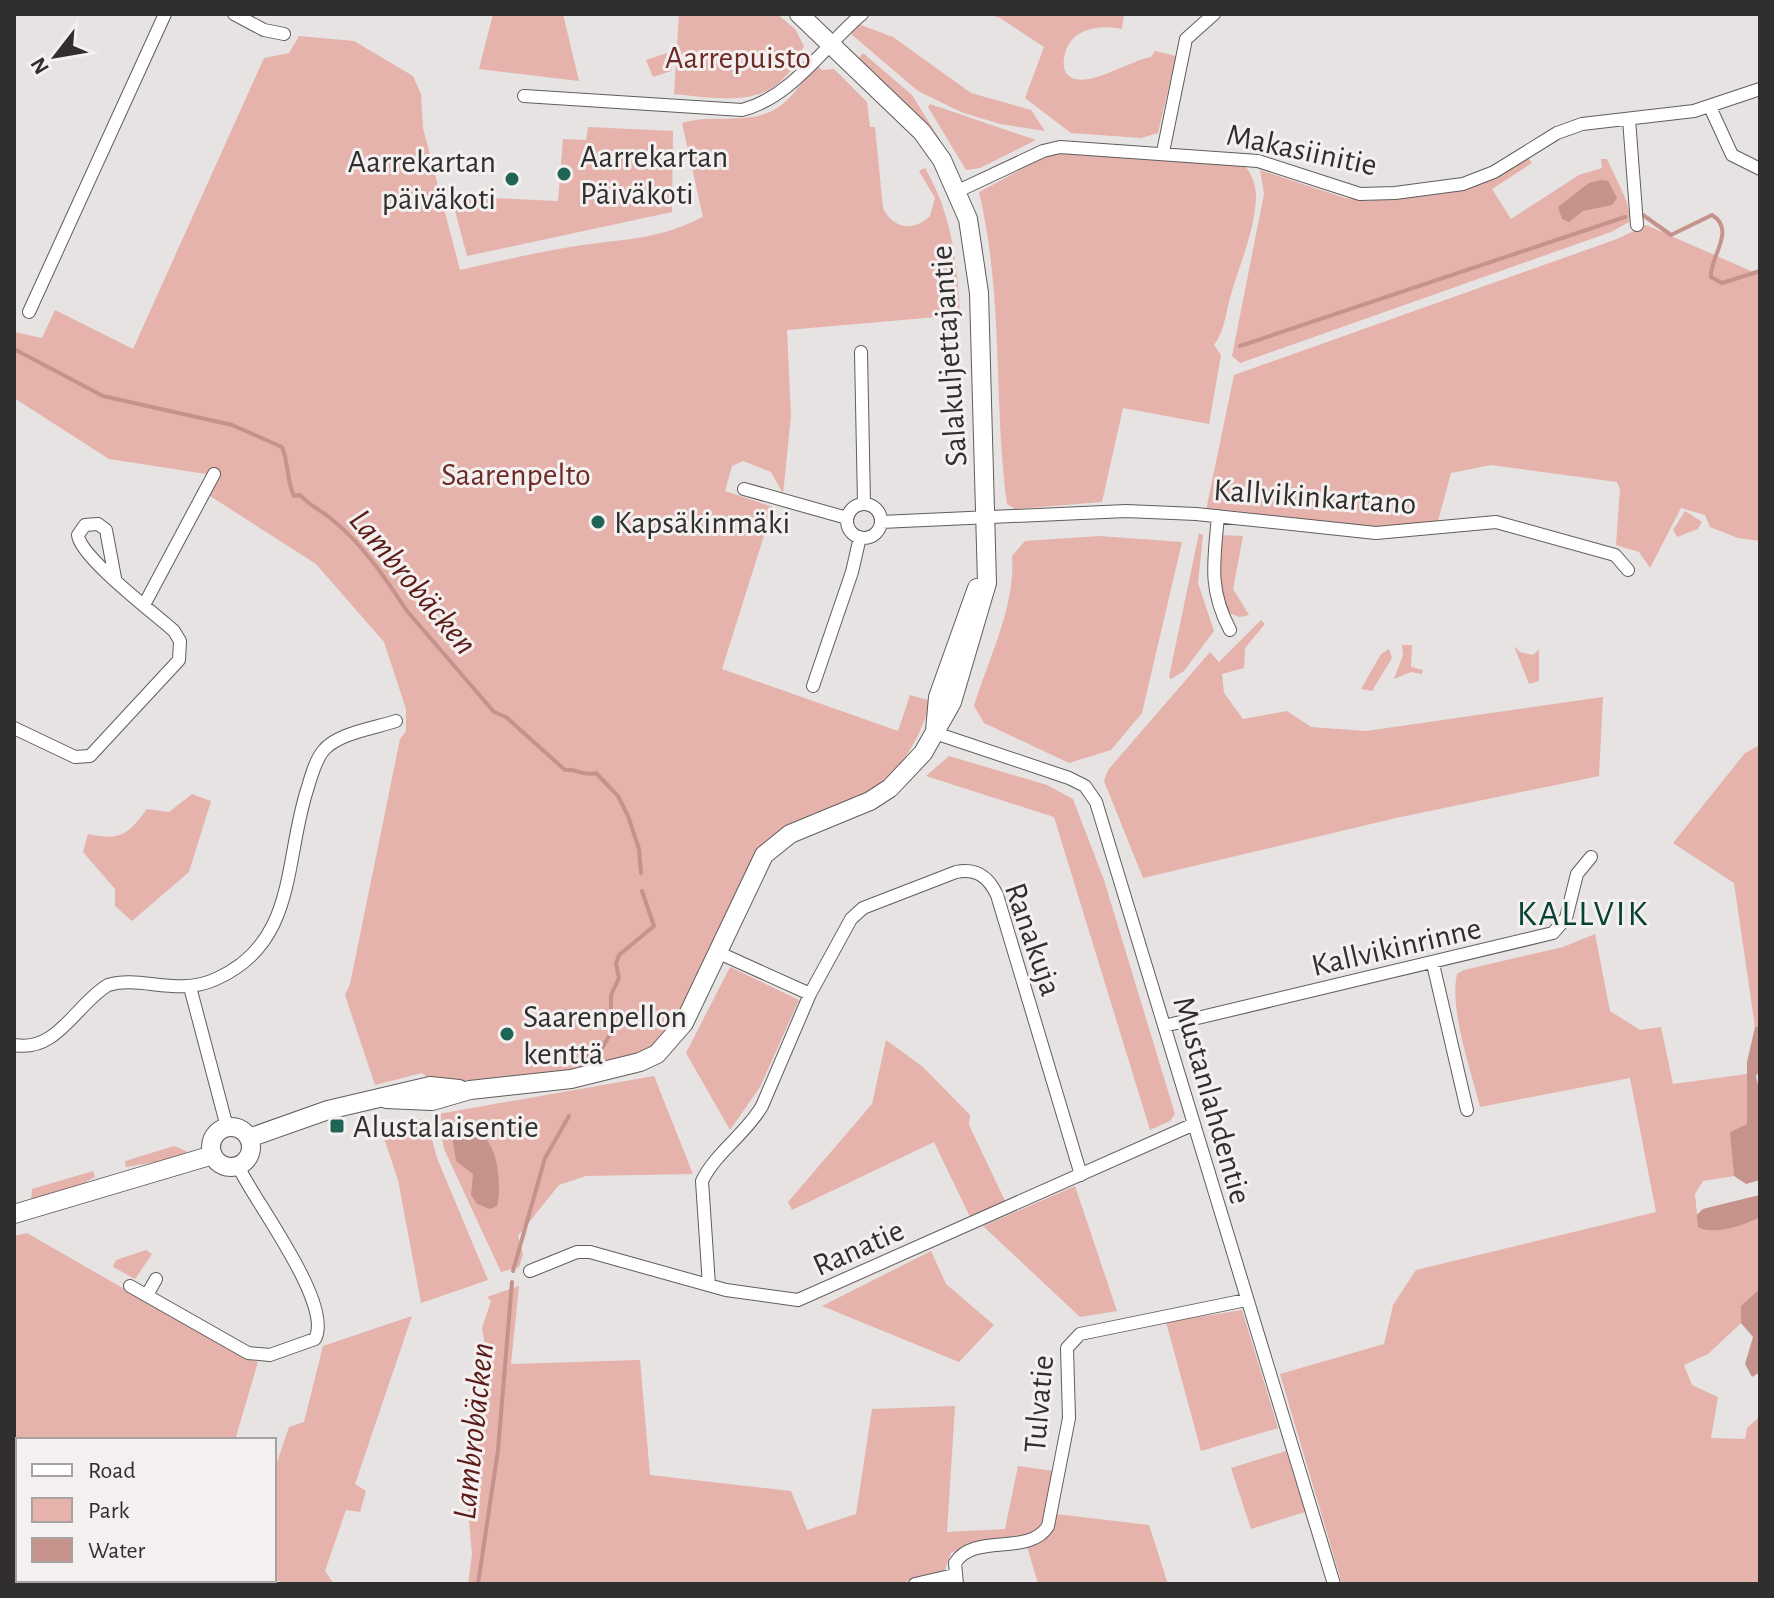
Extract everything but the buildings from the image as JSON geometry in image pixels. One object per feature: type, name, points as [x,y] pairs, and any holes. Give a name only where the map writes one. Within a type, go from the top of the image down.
[{"type":"street","points":[[29,312],[165,14]]},
{"type":"street","points":[[234,14],[264,30],[284,34]]},
{"type":"street","name":"Salakuljettajantie","points":[[249,1138],[328,1110],[386,1099],[430,1086],[470,1090],[562,1080],[640,1062],[657,1054],[684,1023],[764,855],[790,834],[870,801],[890,788],[914,766],[945,720],[983,603],[986,567],[987,517],[976,257],[958,191],[922,132],[799,14]]},
{"type":"street","points":[[524,96],[742,110],[765,104],[784,92],[830,42],[862,14]]},
{"type":"street","points":[[1163,152],[1186,39],[1214,14]]},
{"type":"street","name":"Makasiinitie","points":[[958,191],[1043,151],[1060,147],[1258,161],[1348,191],[1395,193],[1463,184],[1494,172],[1557,133],[1582,124],[1710,107],[1760,89]]},
{"type":"street","points":[[1710,107],[1732,155],[1760,169]]},
{"type":"street","points":[[1629,119],[1637,225]]},
{"type":"street","points":[[861,352],[864,504]]},
{"type":"street","points":[[144,605],[214,474]]},
{"type":"street","points":[[744,489],[847,518]]},
{"type":"street","points":[[864,504],[874,507],[881,522],[876,533],[860,537],[849,528],[847,518],[855,507],[864,504]]},
{"type":"street","name":"Kallvikinkartano","points":[[881,522],[1126,511],[1218,516],[1376,533],[1496,522],[1615,555],[1628,570]]},
{"type":"street","points":[[1218,516],[1213,580],[1216,603],[1230,630]]},
{"type":"street","points":[[813,686],[852,572],[860,537]]},
{"type":"street","points":[[14,728],[75,757],[90,756],[179,660],[180,641],[115,578]]},
{"type":"street","points":[[14,1045],[37,1045],[51,1039],[108,985],[120,982],[190,987],[215,980],[256,952],[278,922],[303,801],[324,750],[335,741],[396,721]]},
{"type":"street","name":"Mustanlahdentie","points":[[935,733],[1054,772],[1085,786],[1096,802],[1334,1584]]},
{"type":"street","name":"Kallvikinrinne","points":[[1164,1026],[1553,933],[1566,918],[1577,874],[1591,857]]},
{"type":"street","name":"Ranakuja","points":[[810,994],[851,919],[863,908],[956,872],[974,871],[989,881],[997,895],[1081,1175]]},
{"type":"street","points":[[709,1285],[702,1181],[709,1167],[753,1121],[762,1106],[810,994],[717,952]]},
{"type":"street","points":[[1433,964],[1467,1110]]},
{"type":"street","points":[[190,987],[227,1127]]},
{"type":"street","name":"Ranatie","points":[[530,1271],[577,1252],[590,1252],[709,1285],[787,1300],[804,1299],[1192,1125]]},
{"type":"street","points":[[227,1127],[242,1130],[249,1138],[250,1155],[238,1166],[226,1166],[213,1155],[215,1135],[227,1127]]},
{"type":"street","points":[[14,1214],[213,1155]]},
{"type":"street","points":[[130,1286],[248,1353],[270,1355],[315,1339],[319,1319],[301,1274],[238,1166]]},
{"type":"street","points":[[147,1295],[156,1279]]},
{"type":"street","name":"Tulvatie","points":[[955,1579],[955,1563],[967,1551],[1034,1538],[1048,1526],[1069,1418],[1067,1348],[1072,1340],[1080,1334],[1246,1300]]},
{"type":"street","points":[[915,1584],[955,1579]]},
{"type":"green space","points":[[493,14],[563,14],[579,81],[479,69]]},
{"type":"green space","name":"Aarrepuisto","points":[[679,14],[777,14],[795,29],[804,46],[793,67],[781,81],[766,91],[733,98],[674,94]]},
{"type":"green space","points":[[989,14],[1124,14],[1122,29],[1094,28],[1071,41],[1064,59],[1064,69],[1069,76],[1086,80],[1151,57],[1155,51],[1176,56],[1158,133],[1141,138],[1071,133],[1025,98],[1044,47]]},
{"type":"green space","points":[[858,24],[893,37],[971,93],[1031,110],[1045,131],[1000,124],[961,112],[918,91],[851,34]]},
{"type":"green space","name":"Saarenpelto","points":[[299,36],[354,41],[413,76],[421,94],[423,128],[460,270],[556,249],[653,235],[703,217],[682,123],[755,117],[766,113],[788,99],[816,65],[822,70],[834,69],[867,102],[870,127],[875,127],[883,208],[887,215],[904,226],[917,224],[930,216],[935,198],[919,171],[925,168],[947,221],[955,257],[960,315],[787,330],[791,416],[783,494],[771,472],[743,461],[732,466],[725,491],[773,507],[722,669],[898,731],[910,695],[931,701],[915,741],[896,769],[875,786],[803,819],[778,834],[753,858],[670,1027],[651,1047],[606,1065],[546,1076],[484,1080],[433,1082],[422,1073],[375,1085],[345,995],[350,984],[400,739],[406,731],[406,709],[384,642],[316,564],[207,494],[214,481],[206,474],[109,459],[14,398],[14,332],[42,338],[55,310],[133,349],[264,58],[289,53]]},
{"type":"green space","points":[[673,51],[671,71],[653,77],[646,60]]},
{"type":"green space","points":[[863,53],[912,95],[943,145],[939,146],[858,59]]},
{"type":"green space","points":[[930,104],[1036,140],[980,168],[966,170],[928,107]]},
{"type":"green space","points":[[588,127],[673,131],[672,212],[467,256],[451,196],[558,201],[563,139],[586,140]]},
{"type":"green space","points":[[1060,153],[1246,167],[1255,188],[1255,209],[1223,328],[1214,345],[1221,355],[1209,424],[1123,408],[1102,502],[1015,509],[1007,504],[992,271],[979,192],[1043,158]]},
{"type":"green space","points":[[1528,158],[1532,163],[1492,189],[1511,219],[1579,175],[1602,168],[1601,159],[1607,159],[1626,200],[1629,222],[1611,232],[1240,363],[1232,356],[1264,194],[1260,170],[1345,198],[1369,201],[1468,189]]},
{"type":"green space","points":[[1646,225],[1760,275],[1760,541],[1738,538],[1710,527],[1705,515],[1681,508],[1650,568],[1639,552],[1616,545],[1620,489],[1617,482],[1491,465],[1451,473],[1438,521],[1392,529],[1206,510],[1234,375],[1617,239]]},
{"type":"green space","points":[[1685,511],[1702,522],[1698,529],[1677,537],[1673,530]]},
{"type":"green space","points":[[1199,533],[1203,535],[1198,583],[1214,631],[1184,671],[1171,679],[1169,677]]},
{"type":"green space","points":[[1219,535],[1243,536],[1233,589],[1249,615],[1240,617],[1228,613],[1217,585]]},
{"type":"green space","points":[[1099,536],[1182,542],[1142,713],[1111,750],[1069,763],[984,723],[974,706],[1010,594],[1012,556],[1025,541]]},
{"type":"green space","points":[[1261,620],[1265,624],[1245,648],[1244,668],[1222,674],[1224,693],[1243,719],[1287,711],[1311,727],[1366,731],[1603,697],[1599,776],[1396,818],[1143,878],[1104,781],[1108,770],[1210,652],[1219,662]]},
{"type":"green space","points":[[1402,645],[1412,645],[1411,667],[1423,670],[1422,674],[1411,672],[1394,679],[1403,655]]},
{"type":"green space","points":[[1514,646],[1520,652],[1533,655],[1539,649],[1539,681],[1529,684]]},
{"type":"green space","points":[[1389,649],[1392,658],[1372,691],[1361,689],[1381,654]]},
{"type":"green space","points":[[1760,745],[1760,1027],[1755,1027],[1734,883],[1673,843],[1745,753]]},
{"type":"green space","points":[[949,756],[1047,785],[1073,799],[1104,880],[1175,1114],[1170,1121],[1150,1130],[1054,817],[926,776]]},
{"type":"green space","points":[[192,794],[211,801],[189,872],[132,921],[115,906],[115,889],[83,852],[88,834],[108,837],[122,834],[147,809],[169,812]]},
{"type":"green space","points":[[1595,934],[1610,1011],[1640,1030],[1661,1027],[1673,1084],[1747,1074],[1747,1124],[1731,1133],[1734,1176],[1703,1181],[1695,1194],[1697,1214],[1703,1209],[1760,1195],[1760,1340],[1741,1323],[1708,1354],[1684,1365],[1692,1385],[1718,1397],[1711,1438],[1745,1439],[1747,1428],[1760,1416],[1760,1584],[1342,1584],[1280,1374],[1384,1344],[1393,1305],[1416,1270],[1656,1212],[1630,1078],[1480,1107],[1462,1040],[1456,1005],[1457,974],[1563,947]]},
{"type":"green space","points":[[730,967],[799,1000],[760,1087],[730,1130],[686,1053]]},
{"type":"green space","points":[[886,1040],[923,1067],[970,1115],[969,1125],[1007,1205],[972,1221],[934,1142],[792,1210],[788,1202],[872,1104]]},
{"type":"green space","points":[[654,1076],[693,1174],[586,1176],[559,1185],[518,1236],[523,1254],[519,1267],[501,1272],[444,1149],[438,1114]]},
{"type":"green space","points":[[422,1119],[429,1128],[437,1158],[488,1280],[421,1303],[398,1180],[381,1129]]},
{"type":"green space","points":[[174,1146],[188,1152],[126,1167],[125,1161]]},
{"type":"green space","points":[[93,1171],[95,1177],[68,1192],[31,1201],[32,1189]]},
{"type":"green space","points":[[1075,1186],[1117,1311],[1080,1317],[983,1226]]},
{"type":"green space","points":[[27,1233],[244,1358],[258,1362],[236,1438],[16,1438],[16,1582],[237,1584],[14,1584],[14,1236]]},
{"type":"green space","points":[[146,1250],[152,1254],[135,1279],[113,1267],[116,1260]]},
{"type":"green space","points":[[931,1251],[946,1284],[994,1325],[959,1362],[822,1306]]},
{"type":"green space","points":[[519,1286],[511,1364],[640,1360],[650,1475],[791,1491],[807,1530],[856,1514],[872,1409],[955,1406],[947,1532],[1005,1529],[1018,1466],[1054,1471],[1044,1521],[1035,1532],[1025,1536],[951,1553],[944,1572],[896,1584],[468,1584],[472,1554],[467,1499],[481,1417],[486,1351],[482,1328],[491,1301],[487,1297]]},
{"type":"green space","points":[[1242,1310],[1278,1428],[1201,1451],[1166,1322]]},
{"type":"green space","points":[[412,1316],[355,1484],[366,1491],[360,1512],[346,1510],[325,1571],[334,1584],[285,1584],[276,1580],[276,1465],[289,1427],[304,1422],[323,1346]]},
{"type":"green space","points":[[1286,1451],[1305,1512],[1251,1529],[1231,1468]]},
{"type":"green space","points":[[1056,1514],[1149,1525],[1168,1584],[1038,1584],[1026,1543],[1045,1538]]},
{"type":"water","points":[[1608,181],[1617,198],[1612,205],[1583,211],[1569,222],[1562,219],[1558,207],[1589,183]]},
{"type":"water","points":[[1755,1027],[1760,1027],[1760,1071],[1756,1076],[1760,1094],[1760,1180],[1746,1184],[1734,1176],[1730,1132],[1747,1124],[1747,1062]]},
{"type":"water","points":[[460,1125],[472,1127],[482,1134],[495,1156],[499,1195],[497,1206],[490,1209],[477,1204],[471,1195],[473,1174],[456,1161],[452,1135]]},
{"type":"water","points":[[1760,1195],[1760,1217],[1720,1230],[1698,1227],[1697,1215],[1703,1209]]},
{"type":"water","points":[[1760,1289],[1760,1372],[1752,1377],[1745,1364],[1753,1337],[1741,1323],[1741,1306]]},
{"type":"waterway","points":[[1643,215],[1671,235],[1712,215],[1719,221],[1722,236],[1711,277],[1722,283],[1760,271]]},
{"type":"waterway","points":[[1240,346],[1625,217]]},
{"type":"waterway","name":"Lambrobäcken","points":[[14,349],[103,396],[232,425],[282,447],[294,496],[300,495],[356,542],[407,611],[494,712],[506,717],[565,770],[596,773],[618,796],[639,849],[641,873]]},
{"type":"waterway","name":"Lambrobäcken","points":[[582,1065],[587,1056],[602,1048],[611,1033],[611,995],[619,978],[616,964],[619,955],[654,926],[642,891]]},
{"type":"waterway","name":"Lambrobäcken","points":[[513,1271],[545,1158],[569,1116]]},
{"type":"waterway","name":"Lambrobäcken","points":[[478,1584],[498,1450],[512,1282]]},
{"type":"place","name":"Aarrekartan Päiväkoti","points":[[564,174]]},
{"type":"place","name":"Aarrekartan päiväkoti","points":[[512,179]]},
{"type":"place","name":"Kapsäkinmäki","points":[[598,522]]},
{"type":"place","name":"Saarenpellon kenttä","points":[[507,1034]]},
{"type":"place","name":"Alustalaisentie","points":[[337,1126]]},
{"type":"district","name":"KALLVIK","points":[[1583,912]]}]
